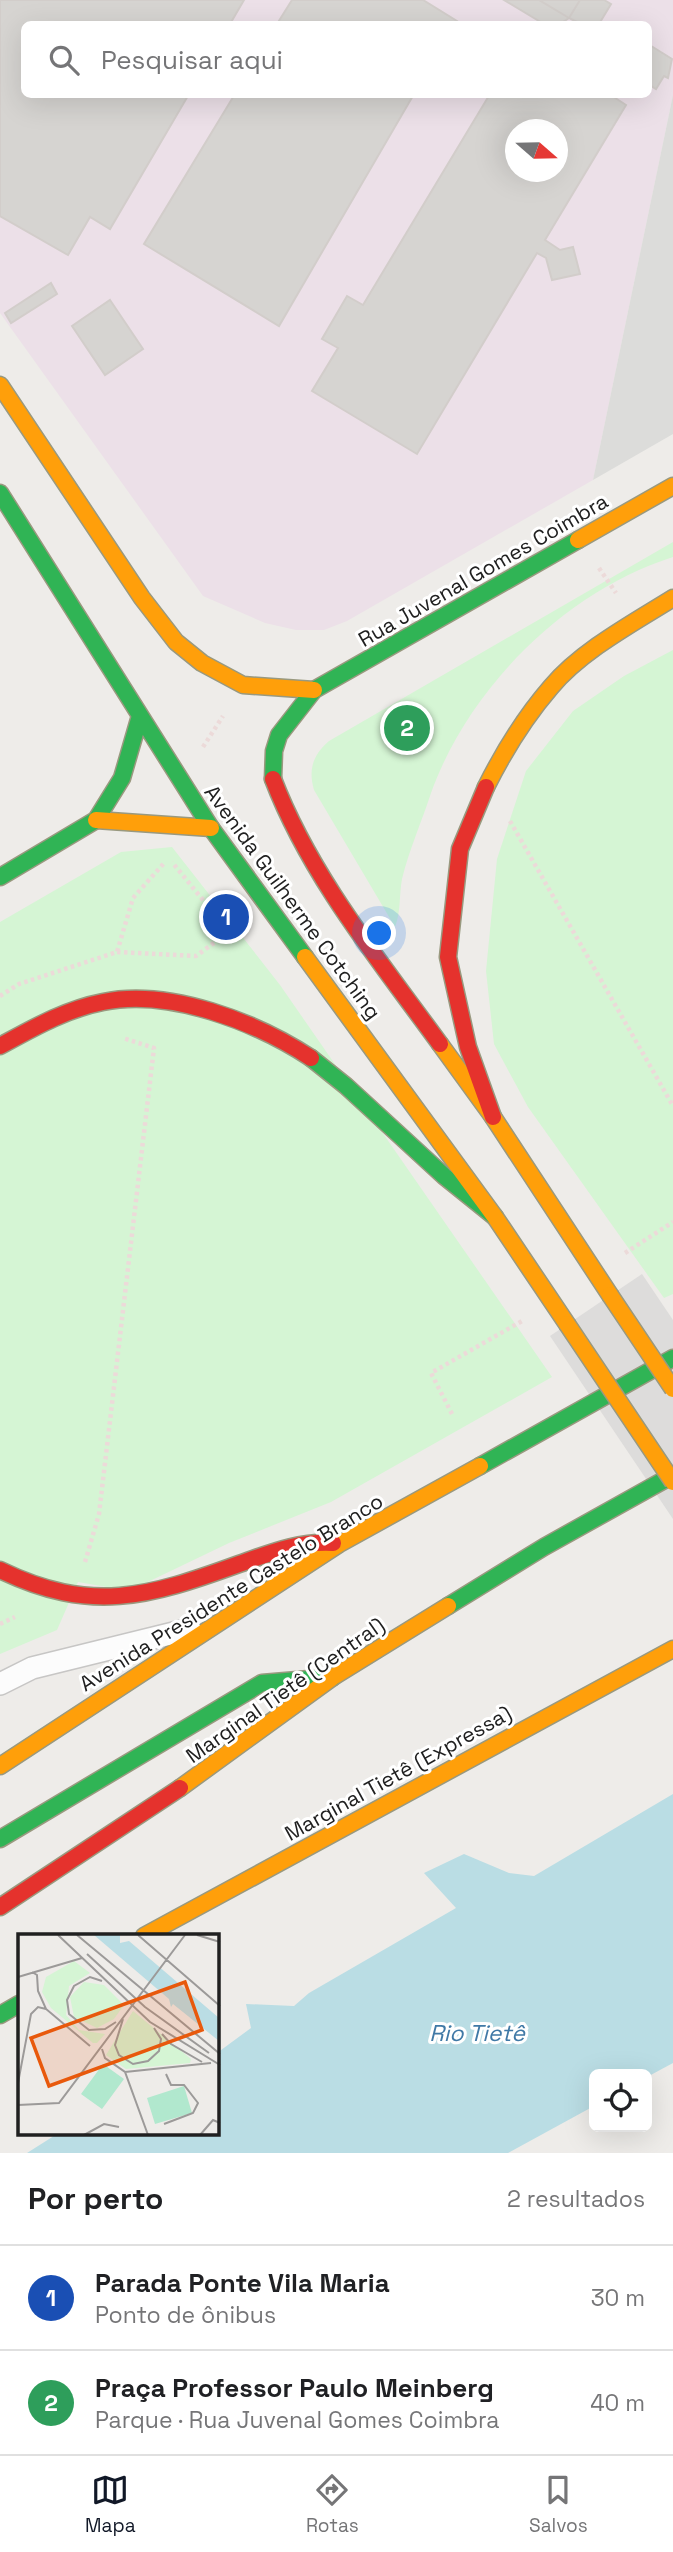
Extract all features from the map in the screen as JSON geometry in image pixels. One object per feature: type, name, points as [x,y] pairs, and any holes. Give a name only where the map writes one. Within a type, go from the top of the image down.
[{"type":"main road","points":[[0,385],[142,598],[176,642],[202,663],[243,685],[314,690]]},
{"type":"main road","name":"Rua Juvenal Gomes Coimbra","points":[[314,690],[673,486]]},
{"type":"main road","name":"Avenida Guilherme Cotching","points":[[0,493],[211,828],[495,1217],[673,1482]]},
{"type":"main road","points":[[673,598],[610,637],[552,685],[507,746],[474,809],[460,849],[448,957],[468,1047],[493,1117],[673,1390]]},
{"type":"main road","name":"Avenida Guilherme Cotching","points":[[314,690],[279,735],[274,751],[272,776],[285,810],[354,926],[493,1117]]},
{"type":"main road","points":[[0,877],[96,820],[122,778],[141,716]]},
{"type":"main road","points":[[96,820],[211,828]]},
{"type":"main road","points":[[0,1046],[62,1014],[119,999],[201,1007],[255,1023],[305,1052],[354,1091],[438,1171],[495,1217]]},
{"type":"main road","name":"Avenida Presidente Castelo Branco","points":[[0,1766],[339,1544],[673,1358]]},
{"type":"main road","name":"Marginal Tietê (Central)","points":[[0,1907],[212,1767],[333,1677],[544,1547],[673,1475]]},
{"type":"main road","points":[[0,1570],[24,1584],[72,1599],[143,1594],[205,1577],[298,1543],[339,1544]]},
{"type":"main road","name":"Marginal Tietê (Expressa)","points":[[148,1934],[673,1649]]},
{"type":"main road","points":[[0,1839],[262,1683],[333,1677]]},
{"type":"main road","points":[[0,2015],[18,2005]]},
{"type":"lane","points":[[0,1684],[32,1668],[219,1622]]},
{"type":"path","points":[[509,819],[673,1106]]},
{"type":"path","points":[[0,996],[19,984],[117,952],[197,956],[229,932],[169,858],[133,898],[117,952]]},
{"type":"path","points":[[84,1567],[99,1514],[154,1048],[122,1037]]},
{"type":"path","points":[[620,1256],[673,1222]]},
{"type":"path","points":[[452,1414],[431,1373],[524,1320]]},
{"type":"path","points":[[0,1624],[27,1612],[42,1590]]},
{"type":"shaded area","points":[[0,0],[673,0],[673,95],[593,480],[347,621],[324,630],[296,630],[265,623],[203,596],[0,313]]},
{"type":"shaded area","points":[[673,95],[673,434],[593,480]]},
{"type":"green space","points":[[673,542],[673,557],[633,573],[595,593],[559,619],[526,648],[496,681],[470,716],[448,754],[412,846],[402,879],[395,927],[314,790],[312,769],[319,752],[329,741]]},
{"type":"green space","points":[[673,650],[673,1294],[664,1298],[528,1107],[494,1044],[486,971],[497,859],[526,771],[573,711],[624,676]]},
{"type":"green space","points":[[172,847],[280,985],[552,1377],[331,1502],[229,1543],[129,1591],[78,1582],[57,1630],[0,1654],[0,922],[121,852]]},
{"type":"water","name":"Rio Tietê","points":[[673,1794],[673,2063],[652,2074],[652,2069],[589,2069],[589,2109],[508,2153],[27,2153],[54,2136],[219,2136],[219,2052],[251,2028],[246,2004],[294,2006],[309,1993],[456,1908],[424,1873],[464,1854],[509,1873],[534,1876]]},
{"type":"pier","points":[[642,1274],[673,1320],[673,1519],[550,1336]]},
{"type":"building","points":[[0,0],[244,0],[232,21],[21,21],[21,98],[187,98],[110,229],[90,217],[68,255],[0,216]]},
{"type":"building","points":[[292,0],[423,0],[457,21],[279,21]]},
{"type":"building","points":[[504,0],[539,0],[569,18],[564,21],[539,21]]},
{"type":"building","points":[[539,0],[580,0],[569,18]]},
{"type":"building","points":[[580,0],[604,0],[611,4],[601,21],[575,21],[569,18]]},
{"type":"building","points":[[652,46],[672,59],[668,78],[664,76],[656,89],[652,86]]},
{"type":"building","points":[[233,98],[412,98],[279,326],[144,244]]},
{"type":"building","points":[[488,98],[615,98],[626,105],[545,240],[560,250],[573,247],[580,274],[552,280],[546,258],[537,253],[417,454],[312,391],[338,348],[322,339],[347,296],[363,305]]},
{"type":"building","points":[[51,283],[57,294],[11,323],[5,313]]},
{"type":"building","points":[[110,300],[143,349],[105,375],[72,326]]},
{"type":"traffic: fast","points":[[0,493],[211,828],[305,957]]},
{"type":"traffic: fast","points":[[273,779],[274,751],[279,735],[314,690],[578,540]]},
{"type":"traffic: fast","points":[[0,877],[96,820],[122,778],[140,716]]},
{"type":"traffic: fast","points":[[311,1058],[346,1086],[444,1176],[495,1217]]},
{"type":"traffic: fast","points":[[480,1466],[673,1358]]},
{"type":"traffic: fast","points":[[448,1606],[544,1547],[673,1475]]},
{"type":"traffic: fast","points":[[0,1839],[262,1683],[333,1677]]},
{"type":"traffic: fast","points":[[0,2015],[18,2005]]},
{"type":"traffic: slow","points":[[0,385],[142,598],[176,642],[202,663],[243,685],[314,690]]},
{"type":"traffic: slow","points":[[578,540],[673,486]]},
{"type":"traffic: slow","points":[[486,787],[524,722],[563,674],[608,638],[673,598]]},
{"type":"traffic: slow","points":[[96,820],[211,828]]},
{"type":"traffic: slow","points":[[305,957],[495,1217],[567,1324]]},
{"type":"traffic: slow","points":[[440,1044],[493,1117],[610,1295]]},
{"type":"traffic: slow","points":[[610,1295],[673,1389]]},
{"type":"traffic: slow","points":[[567,1324],[673,1482]]},
{"type":"traffic: slow","points":[[0,1766],[339,1544],[480,1466]]},
{"type":"traffic: slow","points":[[180,1788],[333,1677],[448,1606]]},
{"type":"traffic: slow","points":[[148,1934],[673,1649]]},
{"type":"traffic: jam","points":[[273,779],[288,815],[326,883],[370,949],[440,1044]]},
{"type":"traffic: jam","points":[[486,787],[460,849],[448,957],[468,1047],[493,1117]]},
{"type":"traffic: jam","points":[[0,1046],[50,1020],[89,1005],[129,999],[156,1000],[211,1011],[238,1021],[265,1032],[311,1058]]},
{"type":"traffic: jam","points":[[0,1570],[33,1584],[63,1592],[120,1596],[176,1585],[285,1549],[308,1544],[333,1543]]},
{"type":"traffic: jam","points":[[0,1907],[180,1788]]},
{"type":"place","name":"Praça Professor Paulo Meinberg","points":[[407,728]]},
{"type":"place","name":"Parada Ponte Vila Maria","points":[[226,917]]}]
